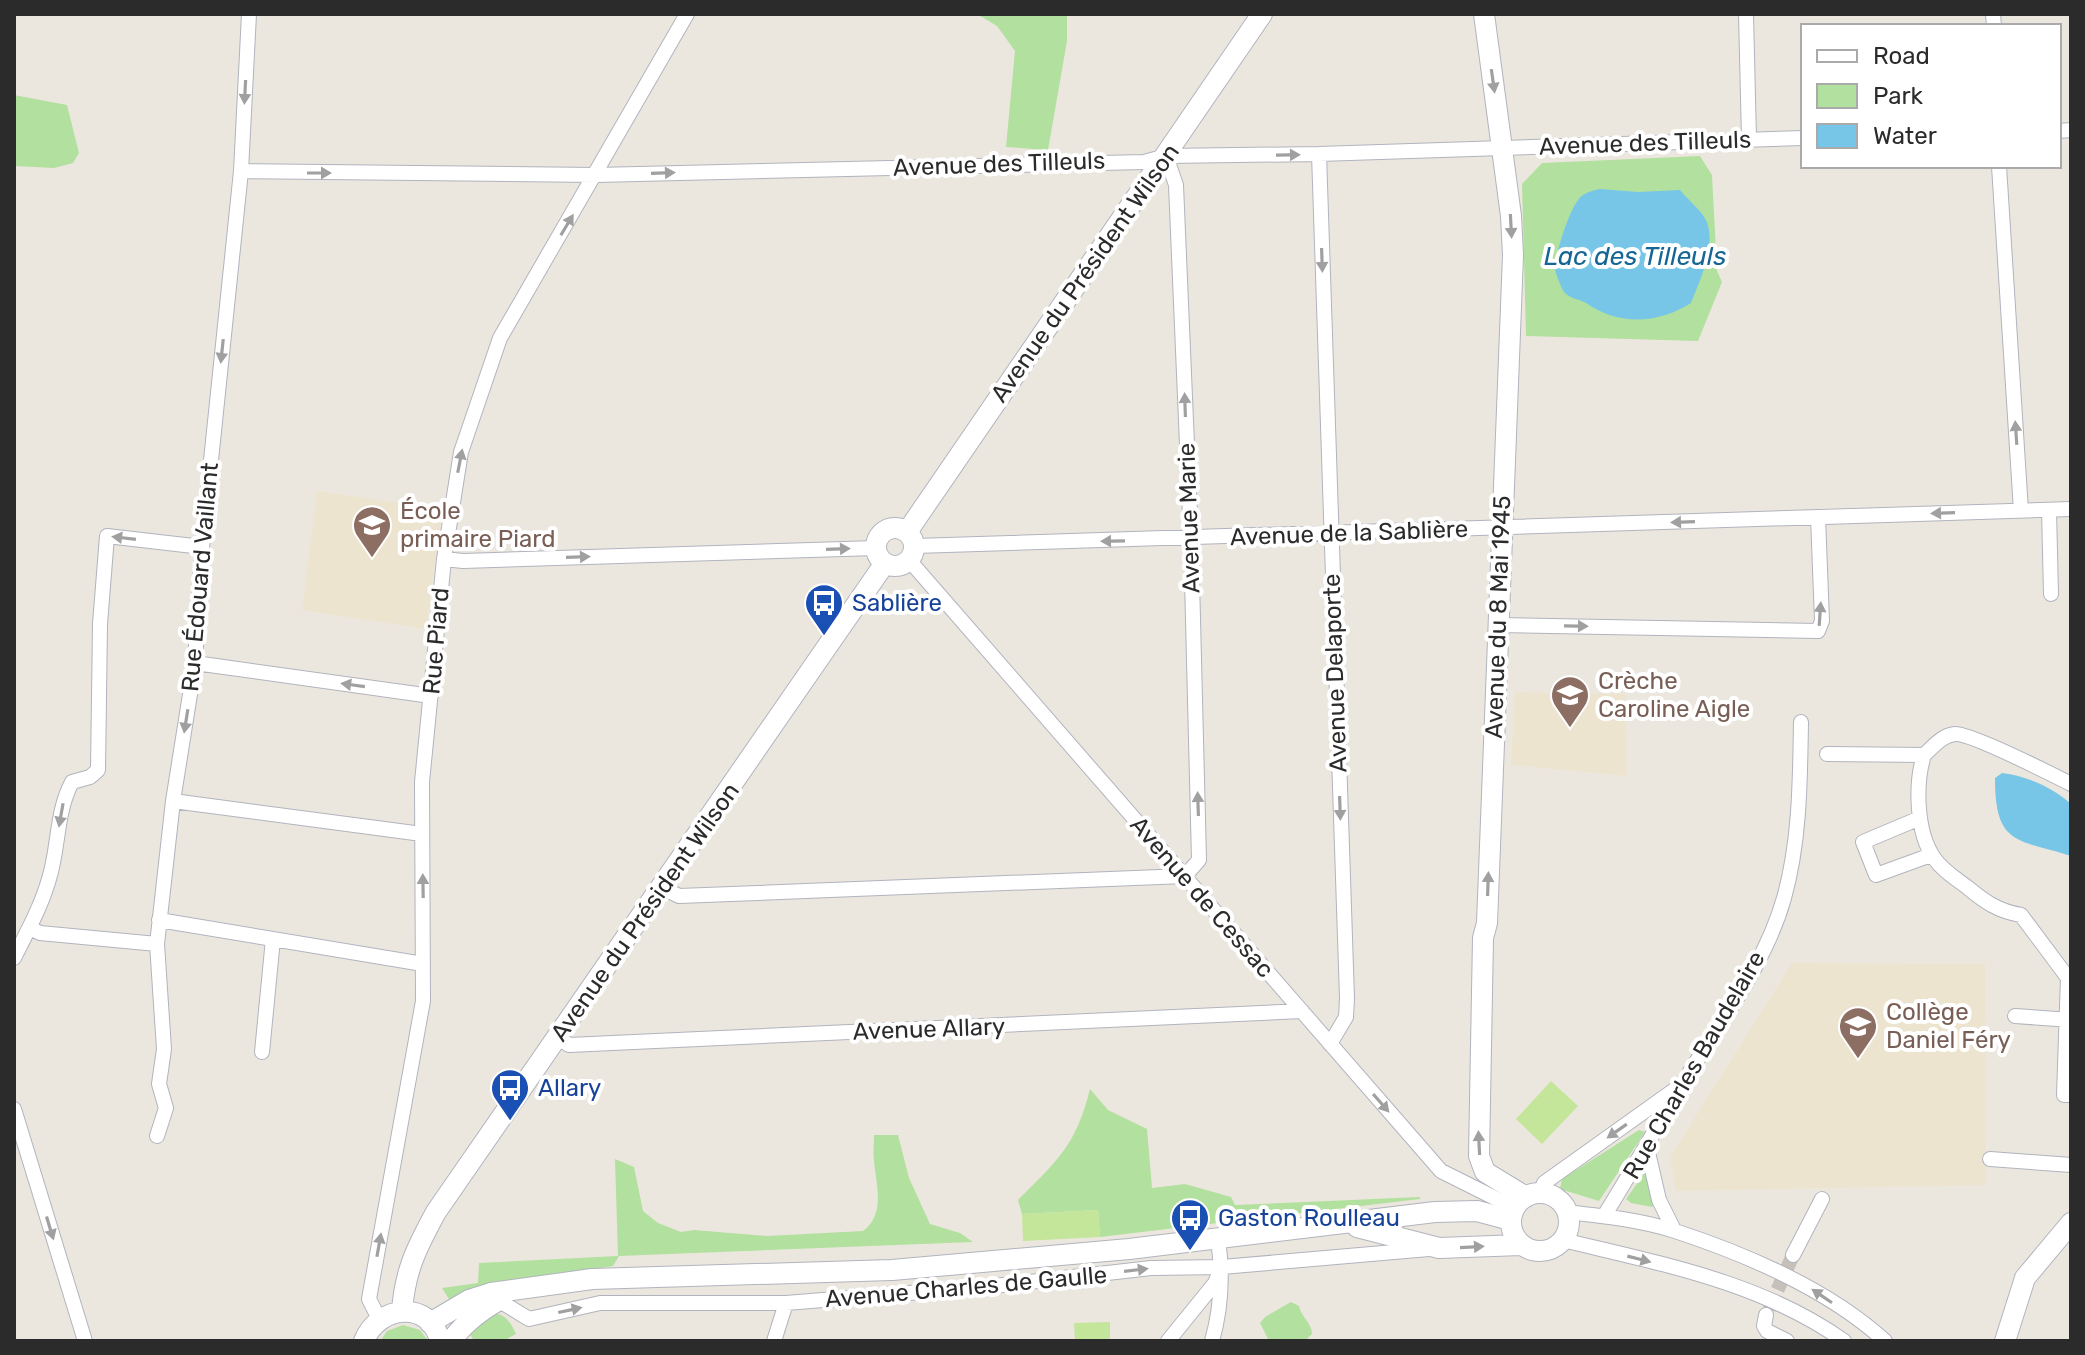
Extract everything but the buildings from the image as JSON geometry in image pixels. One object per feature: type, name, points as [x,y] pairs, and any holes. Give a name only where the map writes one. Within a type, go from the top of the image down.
[{"type":"street","name":"Rue Édouard Vaillant","points":[[157,1136],[166,1108],[159,1084],[164,1049],[157,944],[173,801],[195,663],[202,547],[241,171],[249,14]]},
{"type":"street","name":"Rue Piard","points":[[379,1319],[369,1299],[423,1001],[422,782],[444,559],[461,452],[500,338],[687,14]]},
{"type":"street","name":"Avenue du Président Wilson","points":[[911,546],[1262,14]]},
{"type":"street","name":"Avenue du 8 Mai 1945","points":[[1484,14],[1503,148],[1513,255],[1487,923],[1482,954],[1479,1156],[1485,1172],[1523,1205]]},
{"type":"street","points":[[1746,14],[1749,139]]},
{"type":"street","name":"Avenue des Tilleuls","points":[[241,171],[596,175],[1144,162],[1166,156],[1801,138]]},
{"type":"street","name":"Avenue Delaporte","points":[[1319,154],[1347,998],[1346,1017],[1330,1044]]},
{"type":"street","name":"Avenue Marie","points":[[1166,156],[1176,185],[1191,539],[1199,860],[1185,876]]},
{"type":"street","points":[[1999,168],[2021,511]]},
{"type":"street","name":"Avenue de la Sablière","points":[[911,546],[2071,509]]},
{"type":"street","points":[[2049,510],[2051,594]]},
{"type":"street","points":[[1498,625],[1818,631],[1822,621],[1818,517]]},
{"type":"street","points":[[444,559],[880,556],[898,566],[911,546],[889,528],[879,536],[880,556]]},
{"type":"street","points":[[14,958],[30,928],[50,877],[64,796],[72,782],[90,777],[98,770],[100,624],[107,536],[202,547]]},
{"type":"street","name":"Avenue de Cessac","points":[[911,546],[1185,876],[1441,1171],[1523,1205]]},
{"type":"street","name":"Avenue du Président Wilson","points":[[402,1311],[405,1279],[412,1256],[436,1212],[661,887],[880,556]]},
{"type":"street","points":[[195,663],[431,696]]},
{"type":"street","name":"Rue Charles Baudelaire","points":[[1604,1216],[1756,966],[1784,898],[1799,816],[1801,722]]},
{"type":"street","points":[[2071,784],[1957,733],[1941,739],[1924,755],[1918,775],[1920,818],[1931,855],[1941,867],[1988,904],[2000,911],[2021,915],[2068,978],[2069,1020],[2064,1095],[2071,1095]]},
{"type":"street","points":[[1827,754],[1924,755]]},
{"type":"street","points":[[173,801],[422,834]]},
{"type":"street","points":[[1920,818],[1863,842],[1876,875],[1931,855]]},
{"type":"street","points":[[661,887],[679,896],[1185,876]]},
{"type":"street","points":[[159,920],[423,964]]},
{"type":"street","points":[[30,928],[40,933],[157,944]]},
{"type":"street","points":[[262,1052],[273,939]]},
{"type":"street","name":"Avenue Allary","points":[[558,1038],[569,1045],[1302,1011]]},
{"type":"street","points":[[2015,1016],[2069,1020]]},
{"type":"street","points":[[1523,1205],[1555,1197],[1567,1212],[1569,1222],[1563,1240],[1548,1251],[1529,1250],[1521,1245],[1512,1229],[1523,1205],[1544,1183],[1681,1086]]},
{"type":"street","points":[[14,1109],[85,1341]]},
{"type":"street","points":[[1647,1148],[1659,1200],[1674,1230]]},
{"type":"street","points":[[1990,1159],[2071,1165]]},
{"type":"street","points":[[1793,1255],[1822,1199]]},
{"type":"street","name":"Avenue Charles de Gaulle","points":[[435,1332],[469,1300],[522,1287],[592,1279],[892,1270],[1129,1249],[1435,1212],[1523,1205]]},
{"type":"street","points":[[1567,1212],[1674,1230],[1798,1280],[1871,1328],[1885,1341]]},
{"type":"street","points":[[2005,1341],[2025,1278],[2071,1223]]},
{"type":"street","name":"Avenue Charles de Gaulle","points":[[1341,1224],[1439,1248]]},
{"type":"street","points":[[1212,1341],[1221,1312],[1222,1267],[1218,1239]]},
{"type":"street","points":[[1563,1240],[1759,1293],[1818,1323],[1844,1341]]},
{"type":"street","name":"Avenue Charles de Gaulle","points":[[498,1300],[529,1319],[600,1303],[786,1303],[994,1286],[1151,1268],[1222,1267],[1439,1248],[1521,1245]]},
{"type":"street","points":[[1168,1341],[1215,1283],[1222,1267]]},
{"type":"street","name":"Avenue Charles de Gaulle","points":[[451,1341],[483,1308],[522,1287]]},
{"type":"street","points":[[774,1341],[786,1303]]},
{"type":"street","points":[[364,1341],[369,1329],[379,1319],[402,1311],[415,1313],[435,1332]]},
{"type":"street","points":[[1766,1315],[1764,1326],[1767,1331],[1787,1341]]},
{"type":"shaded area","name":"École primaire Piard","points":[[317,491],[442,509],[426,629],[302,610]]},
{"type":"shaded area","name":"Crèche Caroline Aigle","points":[[1515,692],[1625,694],[1627,776],[1511,765]]},
{"type":"shaded area","name":"Collège Daniel Féry","points":[[1792,963],[1985,964],[1986,1185],[1676,1191],[1670,1157]]},
{"type":"green space","points":[[977,14],[1067,14],[1067,41],[1048,150],[1006,147],[1015,51],[997,26]]},
{"type":"green space","points":[[14,95],[67,105],[79,153],[73,163],[54,168],[14,166]]},
{"type":"green space","points":[[1700,156],[1712,175],[1717,271],[1722,282],[1698,341],[1526,336],[1522,184],[1542,163]]},
{"type":"green space","points":[[1551,1081],[1578,1106],[1542,1144],[1516,1119]]},
{"type":"green space","points":[[1090,1089],[1108,1110],[1147,1129],[1152,1188],[1185,1184],[1231,1197],[1235,1205],[1420,1199],[1100,1237],[1098,1210],[1022,1214],[1018,1200],[1044,1174],[1072,1138]]},
{"type":"green space","points":[[1639,1130],[1645,1132],[1599,1201],[1560,1189],[1562,1179]]},
{"type":"green space","points":[[874,1135],[898,1135],[909,1178],[930,1224],[960,1233],[973,1242],[619,1256],[613,1266],[485,1285],[449,1299],[442,1288],[478,1283],[479,1263],[618,1256],[615,1159],[634,1167],[643,1211],[658,1223],[681,1232],[694,1230],[767,1236],[863,1231],[875,1217],[877,1208]]},
{"type":"green space","points":[[1645,1172],[1655,1203],[1652,1207],[1626,1199]]},
{"type":"green space","points":[[1098,1210],[1100,1237],[1023,1241],[1022,1214]]},
{"type":"green space","points":[[1291,1302],[1299,1306],[1312,1334],[1305,1341],[1269,1341],[1260,1323]]},
{"type":"green space","points":[[490,1313],[500,1314],[512,1325],[516,1334],[503,1341],[474,1341],[467,1329]]},
{"type":"green space","points":[[1110,1322],[1110,1341],[1075,1341],[1074,1323]]},
{"type":"green space","points":[[403,1325],[420,1330],[428,1341],[380,1341],[387,1331]]},
{"type":"water","name":"Lac des Tilleuls","points":[[1600,189],[1638,192],[1680,190],[1701,212],[1710,240],[1703,273],[1691,303],[1665,315],[1625,319],[1612,316],[1564,292],[1555,269],[1564,229],[1578,200]]},
{"type":"water","points":[[2002,773],[2039,783],[2071,804],[2071,856],[2023,842],[2005,828],[1996,800],[1995,778]]},
{"type":"tunnel","points":[[1769,1309],[1793,1255]]},
{"type":"place","name":"École primaire Piard","points":[[372,559]]},
{"type":"place","name":"Sablière","points":[[824,637]]},
{"type":"place","name":"Crèche Caroline Aigle","points":[[1570,729]]},
{"type":"place","name":"Collège Daniel Féry","points":[[1858,1060]]},
{"type":"place","name":"Allary","points":[[510,1122]]},
{"type":"place","name":"Gaston Roulleau","points":[[1190,1252]]}]
